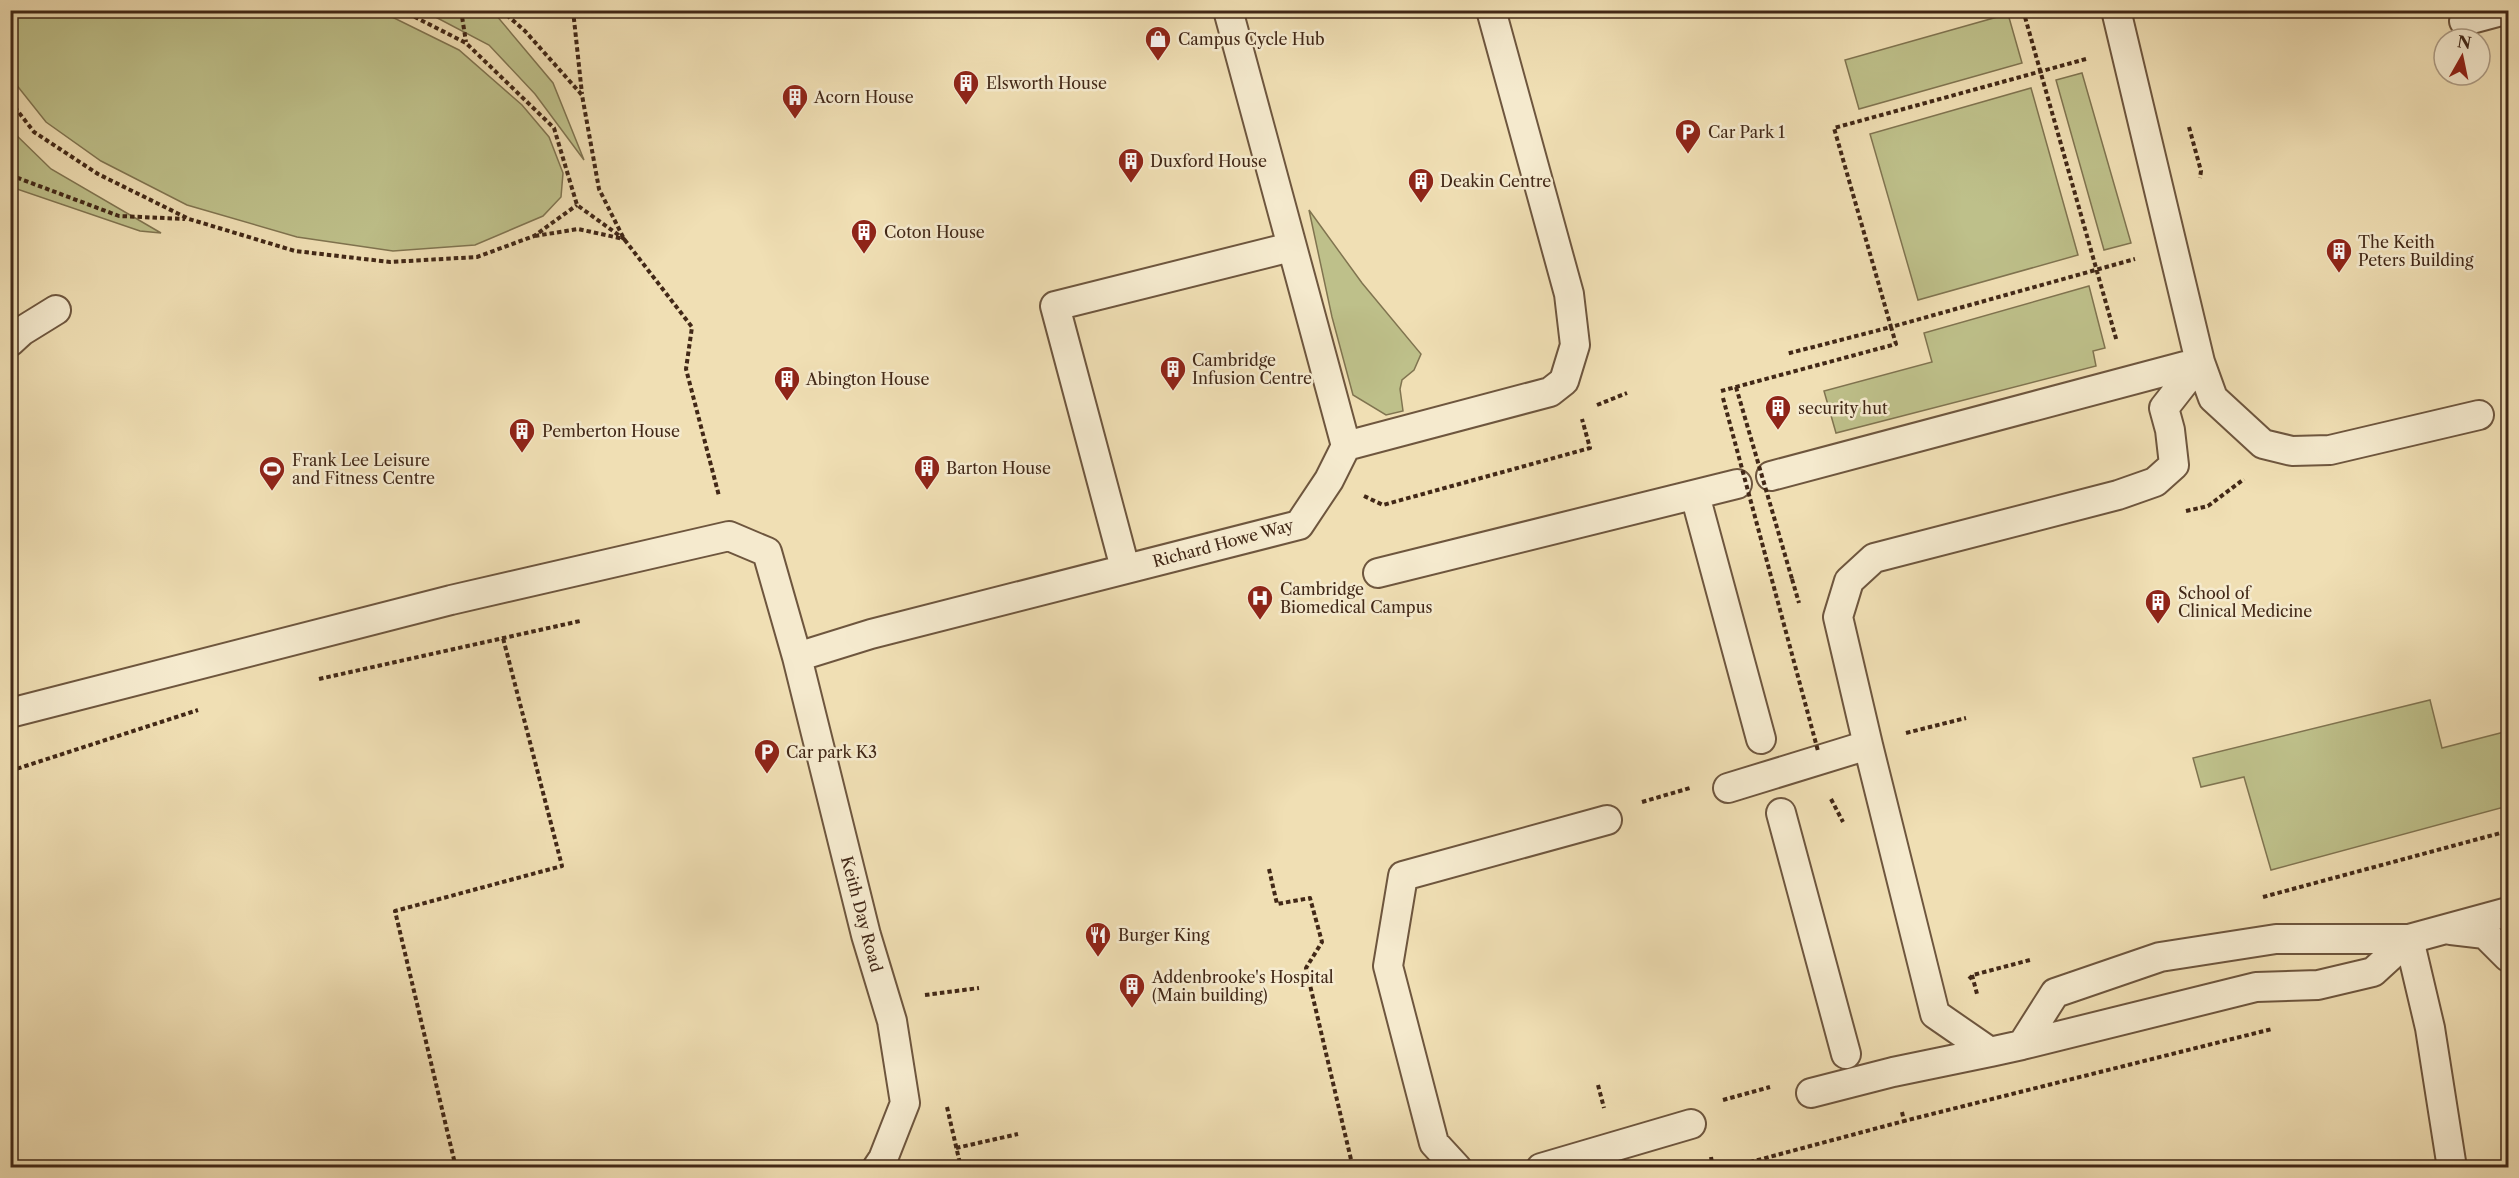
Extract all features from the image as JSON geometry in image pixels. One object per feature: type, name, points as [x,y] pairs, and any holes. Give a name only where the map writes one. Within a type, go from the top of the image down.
[{"type":"lane","points":[[1228,10],[1290,247],[1346,446],[1550,392],[1564,381],[1575,345],[1569,294],[1491,10]]},
{"type":"lane","points":[[2116,10],[2200,362],[2213,398],[2263,444],[2292,451],[2330,450],[2479,415]]},
{"type":"lane","points":[[2464,21],[2505,10]]},
{"type":"lane","points":[[1125,568],[1055,306],[1290,247]]},
{"type":"lane","points":[[10,342],[22,331],[56,310]]},
{"type":"lane","points":[[1771,476],[2200,362]]},
{"type":"lane","points":[[1990,1052],[1935,1014],[1838,617],[1849,581],[1874,558],[2118,495],[2156,482],[2174,465],[2170,430],[2164,408],[2200,362]]},
{"type":"lane","name":"Richard Howe Way","points":[[797,657],[871,634],[1299,525],[1329,480],[1346,446]]},
{"type":"lane","points":[[1378,573],[1737,484]]},
{"type":"lane","points":[[1695,495],[1761,739]]},
{"type":"lane","points":[[10,713],[451,600],[729,536]]},
{"type":"lane","name":"Keith Day Road","points":[[729,536],[767,552],[797,657],[867,935],[892,1021],[905,1103],[883,1159],[877,1167]]},
{"type":"lane","points":[[1728,788],[1868,745]]},
{"type":"lane","points":[[1781,813],[1846,1054]]},
{"type":"lane","points":[[1457,1167],[1434,1143],[1388,966],[1403,876],[1607,820]]},
{"type":"lane","points":[[2022,1045],[2055,993],[2160,957],[2276,939],[2409,939],[2508,912]]},
{"type":"lane","points":[[2443,928],[2485,934],[2508,957]]},
{"type":"lane","points":[[1811,1093],[1893,1072],[2022,1045],[2256,987],[2318,985],[2373,972],[2409,939]]},
{"type":"lane","points":[[2409,939],[2430,1028],[2452,1167]]},
{"type":"lane","points":[[1541,1167],[1690,1124]]},
{"type":"path","points":[[401,10],[466,43],[554,128],[578,205],[624,239]]},
{"type":"path","points":[[461,10],[466,43]]},
{"type":"path","points":[[501,10],[525,31],[582,95]]},
{"type":"path","points":[[573,10],[582,95],[599,189],[624,239],[693,327],[686,369],[729,536]]},
{"type":"path","points":[[1721,391],[1896,344],[1834,128],[2125,49]]},
{"type":"path","points":[[10,101],[34,132],[98,174],[189,219],[295,251],[390,262],[477,257],[534,236],[578,229],[624,239]]},
{"type":"path","points":[[10,175],[119,216],[189,219]]},
{"type":"path","points":[[534,236],[578,205]]},
{"type":"path","points":[[1786,354],[2174,249]]},
{"type":"path","points":[[1736,387],[1799,604]]},
{"type":"path","points":[[1589,407],[1627,393]]},
{"type":"path","points":[[1723,398],[1818,751]]},
{"type":"path","points":[[1329,480],[1383,505],[1590,448],[1580,409]]},
{"type":"path","points":[[2185,511],[2208,506],[2248,476]]},
{"type":"path","points":[[315,680],[580,621]]},
{"type":"path","points":[[456,1167],[395,911],[562,866],[503,638]]},
{"type":"path","points":[[10,771],[207,707]]},
{"type":"path","points":[[1900,723],[1903,734],[1966,718]]},
{"type":"path","points":[[1269,869],[1277,904],[1310,898],[1323,942],[1306,968],[1353,1167]]},
{"type":"path","points":[[921,996],[979,988]]},
{"type":"path","points":[[1728,1167],[1904,1121]]},
{"type":"path","points":[[956,1148],[1018,1134]]},
{"type":"green space","points":[[10,11],[380,11],[459,50],[522,105],[549,137],[563,173],[561,197],[543,216],[475,245],[393,251],[297,237],[187,205],[101,161],[46,122],[11,78]]},
{"type":"green space","points":[[424,11],[489,11],[496,15],[553,83],[584,160],[535,94],[489,45]]},
{"type":"green space","points":[[2008,14],[2022,63],[1859,109],[1845,60]]},
{"type":"green space","points":[[2082,73],[2131,243],[2104,250],[2056,80]]},
{"type":"green space","points":[[2031,88],[2078,255],[1918,300],[1870,134]]},
{"type":"green space","points":[[11,130],[51,169],[161,233],[140,231],[11,187]]},
{"type":"green space","points":[[1309,210],[1362,283],[1421,354],[1414,370],[1402,380],[1400,389],[1403,411],[1386,415],[1353,395],[1332,317]]},
{"type":"green space","points":[[2089,286],[2105,348],[2093,351],[2096,366],[1836,433],[1824,391],[1932,362],[1924,333]]},
{"type":"green space","points":[[2430,700],[2442,748],[2508,731],[2508,806],[2271,870],[2244,777],[2201,787],[2193,758]]},
{"type":"place","name":"Campus Cycle Hub","points":[[1158,62]]},
{"type":"place","name":"Elsworth House","points":[[966,106]]},
{"type":"place","name":"Acorn House","points":[[795,120]]},
{"type":"place","name":"Car Park 1","points":[[1688,155]]},
{"type":"place","name":"Duxford House","points":[[1131,184]]},
{"type":"place","name":"Deakin Centre","points":[[1421,204]]},
{"type":"place","name":"Coton House","points":[[864,255]]},
{"type":"place","name":"The Keith Peters Building","points":[[2339,274]]},
{"type":"place","name":"Cambridge Infusion Centre","points":[[1173,392]]},
{"type":"place","name":"Abington House","points":[[787,402]]},
{"type":"place","name":"security hut","points":[[1778,431]]},
{"type":"place","name":"Pemberton House","points":[[522,454]]},
{"type":"place","name":"Barton House","points":[[927,491]]},
{"type":"place","name":"Frank Lee Leisure and Fitness Centre","points":[[272,492]]},
{"type":"place","name":"Cambridge Biomedical Campus","points":[[1260,621]]},
{"type":"place","name":"School of Clinical Medicine","points":[[2158,625]]},
{"type":"place","name":"Car park K3","points":[[767,775]]},
{"type":"place","name":"Burger King","points":[[1098,958]]},
{"type":"place","name":"Addenbrooke's Hospital (Main building)","points":[[1132,1009]]}]
